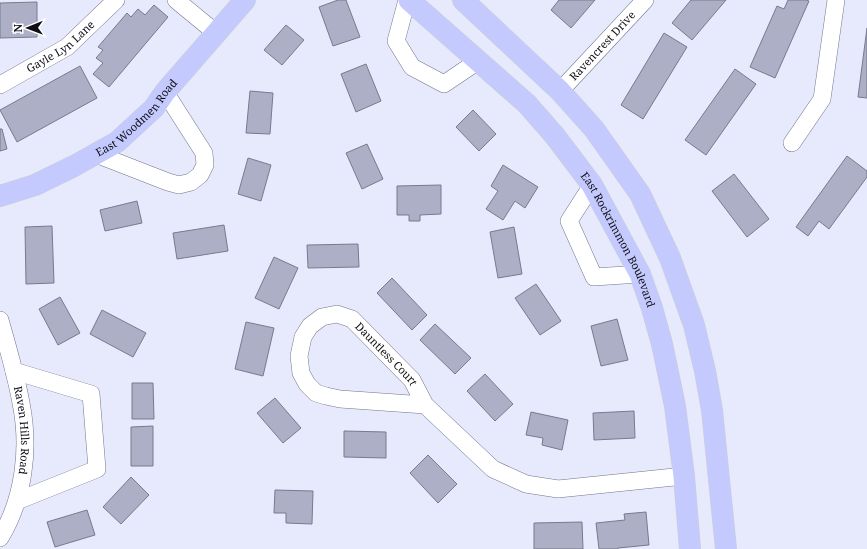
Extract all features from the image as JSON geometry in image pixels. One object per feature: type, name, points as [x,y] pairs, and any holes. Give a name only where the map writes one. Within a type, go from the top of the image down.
[{"type":"main road","name":"East Woodmen Road","points":[[0,196],[35,185],[74,166],[117,142],[154,108],[165,92],[245,0]]},
{"type":"main road","name":"East Rockrimmon Boulevard","points":[[408,0],[527,104],[555,136],[592,185],[640,274],[652,308],[662,344],[675,406],[684,476],[690,549]]},
{"type":"main road","points":[[463,0],[560,91],[594,130],[640,194],[670,258],[694,325],[712,410],[726,549]]},
{"type":"street","name":"Gayle Lyn Lane","points":[[0,85],[68,47],[116,0]]},
{"type":"street","points":[[176,0],[216,33]]},
{"type":"street","points":[[408,0],[396,41],[412,68],[444,84],[478,62]]},
{"type":"street","name":"Ravencrest Drive","points":[[560,91],[645,0]]},
{"type":"street","points":[[792,143],[822,99],[836,0]]},
{"type":"street","points":[[96,154],[179,185],[191,182],[200,175],[205,165],[204,153],[165,92]]},
{"type":"street","points":[[592,185],[569,221],[594,277],[640,274]]},
{"type":"street","name":"Dauntless Court","points":[[425,404],[340,399],[316,393],[307,384],[301,373],[299,356],[303,337],[310,326],[322,317],[337,314],[352,319],[412,380],[425,404],[493,469],[526,484],[558,489],[684,476]]},
{"type":"street","name":"Raven Hills Road","points":[[0,320],[14,371],[21,404],[25,438],[23,473],[17,501],[5,530],[0,538]]},
{"type":"street","points":[[14,371],[91,394],[97,469],[17,501]]},
{"type":"building","points":[[338,0],[346,0],[360,37],[333,46],[319,7]]},
{"type":"building","points":[[559,0],[595,0],[571,28],[551,10]]},
{"type":"building","points":[[691,0],[726,0],[692,40],[672,23]]},
{"type":"building","points":[[788,0],[809,1],[775,78],[750,67],[777,6],[784,9]]},
{"type":"building","points":[[37,2],[37,37],[0,38],[0,3]]},
{"type":"building","points":[[154,5],[168,17],[109,87],[93,74],[103,63],[96,58],[103,50],[98,47],[127,13],[131,17],[138,9],[145,15]]},
{"type":"building","points":[[286,25],[304,40],[282,65],[264,50]]},
{"type":"building","points":[[867,28],[867,98],[858,97]]},
{"type":"building","points":[[664,33],[687,47],[643,119],[621,105]]},
{"type":"building","points":[[366,64],[381,101],[356,112],[341,74]]},
{"type":"building","points":[[80,66],[97,98],[17,142],[0,110]]},
{"type":"building","points":[[735,69],[756,84],[706,155],[685,140]]},
{"type":"building","points":[[250,91],[273,93],[270,134],[246,133]]},
{"type":"building","points":[[473,110],[496,134],[479,151],[456,127]]},
{"type":"building","points":[[0,129],[2,129],[7,149],[0,151]]},
{"type":"building","points":[[367,144],[383,179],[362,189],[346,153]]},
{"type":"building","points":[[847,156],[867,171],[867,177],[829,229],[819,221],[808,236],[796,227]]},
{"type":"building","points":[[248,158],[271,165],[261,201],[238,194]]},
{"type":"building","points":[[503,165],[538,187],[525,208],[515,201],[503,220],[486,209],[498,191],[491,186]]},
{"type":"building","points":[[734,174],[769,219],[747,237],[712,191]]},
{"type":"building","points":[[441,185],[441,214],[420,215],[420,221],[409,221],[409,215],[397,215],[397,186]]},
{"type":"building","points":[[137,201],[142,223],[105,231],[100,210]]},
{"type":"building","points":[[224,225],[228,251],[177,259],[173,233]]},
{"type":"building","points":[[52,226],[54,283],[26,284],[25,227]]},
{"type":"building","points":[[514,227],[522,274],[498,278],[490,232]]},
{"type":"building","points":[[358,244],[359,267],[308,268],[307,245]]},
{"type":"building","points":[[274,257],[298,268],[279,309],[255,298]]},
{"type":"building","points":[[392,278],[427,315],[412,330],[377,293]]},
{"type":"building","points":[[536,284],[561,321],[540,335],[515,298]]},
{"type":"building","points":[[60,297],[80,333],[58,345],[39,309]]},
{"type":"building","points":[[102,310],[146,333],[133,357],[90,334]]},
{"type":"building","points":[[617,319],[628,360],[601,366],[591,326]]},
{"type":"building","points":[[246,322],[274,328],[263,376],[235,369]]},
{"type":"building","points":[[435,324],[471,358],[455,374],[420,340]]},
{"type":"building","points":[[485,374],[513,404],[495,421],[467,391]]},
{"type":"building","points":[[132,383],[153,383],[154,419],[132,419]]},
{"type":"building","points":[[275,398],[301,428],[283,443],[257,413]]},
{"type":"building","points":[[634,411],[635,438],[594,440],[593,413]]},
{"type":"building","points":[[531,412],[568,420],[562,450],[542,445],[543,438],[526,435]]},
{"type":"building","points":[[153,426],[153,466],[131,466],[131,427]]},
{"type":"building","points":[[344,431],[386,432],[386,458],[344,457]]},
{"type":"building","points":[[428,455],[457,484],[438,503],[410,473]]},
{"type":"building","points":[[131,477],[149,495],[121,524],[103,507]]},
{"type":"building","points":[[275,490],[313,491],[312,524],[286,523],[286,513],[274,513]]},
{"type":"building","points":[[87,510],[95,535],[55,547],[47,522]]},
{"type":"building","points":[[646,512],[649,545],[618,549],[599,549],[596,523],[625,520],[624,514]]},
{"type":"building","points":[[582,522],[583,549],[534,549],[534,523]]}]
